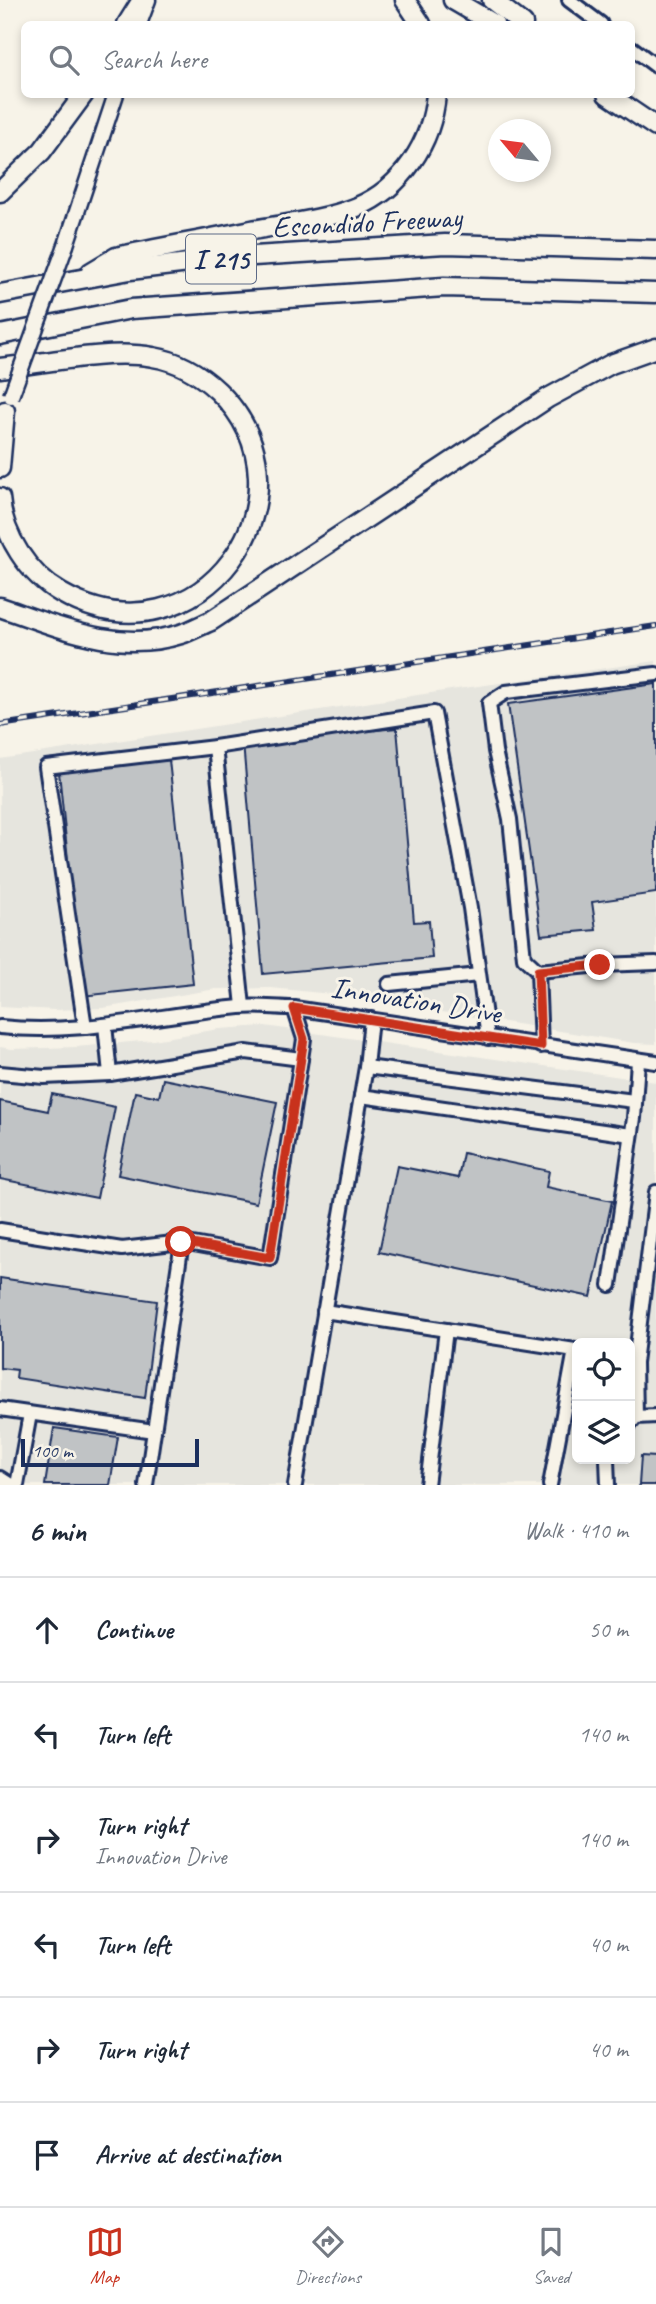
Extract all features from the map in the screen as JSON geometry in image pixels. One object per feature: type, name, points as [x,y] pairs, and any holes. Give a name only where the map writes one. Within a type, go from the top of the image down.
[{"type":"highway","points":[[129,21],[142,0]]},
{"type":"highway","points":[[405,0],[419,21]]},
{"type":"highway","points":[[453,0],[489,21]]},
{"type":"highway","points":[[492,0],[519,21]]},
{"type":"highway","points":[[0,192],[42,151],[81,98]]},
{"type":"highway","points":[[82,277],[116,257],[323,217],[359,206],[389,187],[411,163],[425,138],[436,98]]},
{"type":"highway","points":[[615,98],[656,127]]},
{"type":"highway","name":"Escondido Freeway","points":[[0,294],[82,277],[239,257],[445,244],[656,250]]},
{"type":"highway","name":"I 215","points":[[0,335],[131,309],[444,287],[656,293]]},
{"type":"highway","points":[[0,607],[102,640],[131,642],[182,634],[211,621],[548,398],[611,364],[656,348]]},
{"type":"highway","points":[[0,368],[113,355],[154,357],[174,362],[209,383],[225,398],[237,415],[252,447],[257,481],[256,503],[251,522],[241,547],[226,569],[203,589],[176,604],[135,613],[93,608],[78,603],[37,576],[13,543],[1,511],[0,498]]},
{"type":"highway","points":[[0,468],[5,411]]},
{"type":"main road","points":[[140,21],[148,0]]},
{"type":"main road","points":[[5,411],[66,245],[115,98]]},
{"type":"street","points":[[569,0],[597,21]]},
{"type":"street","points":[[635,50],[656,66]]},
{"type":"street","points":[[541,1046],[538,971],[524,958],[510,819],[495,751],[489,703],[506,692],[656,674]]},
{"type":"street","points":[[85,1027],[46,767],[215,747],[434,713],[470,908],[488,1038]]},
{"type":"street","points":[[215,747],[243,1006]]},
{"type":"street","points":[[538,971],[656,963]]},
{"type":"street","points":[[389,984],[479,975]]},
{"type":"street","name":"Innovation Drive","points":[[0,1027],[48,1030],[105,1026],[243,1006],[294,1008],[656,1062]]},
{"type":"street","points":[[0,1230],[122,1249],[181,1242],[270,1258],[304,1039],[294,1008]]},
{"type":"street","points":[[295,1485],[366,1067],[371,1019]]},
{"type":"street","points":[[105,1026],[110,1074]]},
{"type":"street","points":[[0,1073],[44,1077],[110,1074],[246,1052],[301,1059]]},
{"type":"street","points":[[610,1285],[631,1135],[638,1061]]},
{"type":"street","points":[[366,1067],[634,1101]]},
{"type":"street","points":[[361,1096],[631,1135]]},
{"type":"street","points":[[634,1401],[635,1363],[656,1192]]},
{"type":"street","points":[[146,1485],[181,1242]]},
{"type":"street","points":[[324,1311],[575,1350],[550,1485]]},
{"type":"street","points":[[427,1485],[446,1330]]},
{"type":"street","points":[[0,1409],[154,1431]]},
{"type":"street","points":[[17,1485],[30,1414]]},
{"type":"street","points":[[635,1420],[656,1416]]},
{"type":"street","points":[[607,1464],[608,1485]]},
{"type":"street","points":[[0,1478],[11,1485]]},
{"type":"shaded area","points":[[656,661],[656,1044],[634,1043],[331,994],[271,988],[216,989],[103,1008],[55,1010],[0,1007],[0,759]]},
{"type":"shaded area","points":[[265,1026],[656,1082],[656,1485],[0,1485],[0,1047],[76,1047],[153,1040],[219,1029]]},
{"type":"building","points":[[656,684],[656,893],[592,902],[596,930],[541,935],[508,704]]},
{"type":"building","points":[[397,728],[414,922],[429,921],[432,958],[263,974],[243,743]]},
{"type":"building","points":[[169,760],[193,984],[82,996],[59,772]]},
{"type":"building","points":[[163,1079],[277,1102],[256,1203],[118,1175],[135,1092],[159,1097]]},
{"type":"building","points":[[52,1094],[115,1107],[97,1198],[0,1179],[0,1101],[48,1111]]},
{"type":"building","points":[[463,1153],[549,1171],[546,1187],[612,1201],[591,1297],[379,1252],[397,1166],[458,1178]]},
{"type":"building","points":[[0,1278],[157,1301],[145,1398],[16,1378],[17,1370],[0,1368]]},
{"type":"building","points":[[54,1428],[118,1437],[110,1485],[45,1485]]},
{"type":"building","points":[[641,1456],[656,1457],[656,1485],[639,1485]]},
{"type":"railway","points":[[0,725],[656,626]]},
{"type":"route","points":[[181,1242],[270,1258],[304,1039],[294,1008],[541,1046],[538,971],[600,965]]}]
